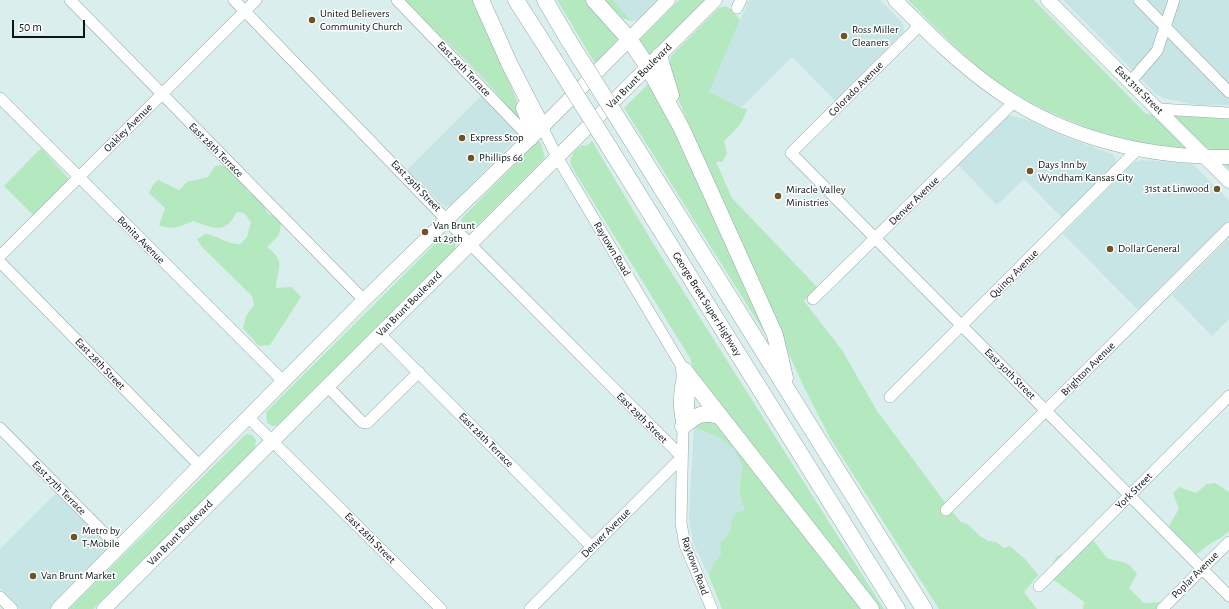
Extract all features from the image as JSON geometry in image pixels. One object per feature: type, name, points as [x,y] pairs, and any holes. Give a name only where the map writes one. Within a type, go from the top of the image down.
[{"type":"highway","points":[[481,0],[510,65],[536,133]]},
{"type":"highway","name":"George Brett Super Highway","points":[[516,0],[897,609]]},
{"type":"highway","name":"George Brett Super Highway","points":[[545,0],[569,41],[924,609]]},
{"type":"highway","points":[[594,0],[629,39],[654,62],[682,129],[775,335],[788,391]]},
{"type":"highway","points":[[684,370],[871,609]]},
{"type":"highway","points":[[683,426],[696,416],[707,412],[720,416]]},
{"type":"main road","points":[[58,609],[364,300],[536,133],[668,0]]},
{"type":"main road","name":"Van Brunt Boulevard","points":[[104,609],[380,334],[469,243],[654,62],[715,0]]},
{"type":"main road","points":[[895,0],[972,72],[1014,102],[1058,125],[1103,141],[1137,150],[1206,157],[1229,157]]},
{"type":"main road","name":"East 31st Street","points":[[1048,0],[1131,81],[1229,181]]},
{"type":"street","name":"East 28th Terrace","points":[[70,0],[161,95],[364,300]]},
{"type":"street","name":"East 29th Street","points":[[234,0],[448,219],[469,243],[682,457]]},
{"type":"street","name":"Oakley Avenue","points":[[0,256],[79,179],[256,0]]},
{"type":"street","name":"East 29th Terrace","points":[[397,0],[536,133]]},
{"type":"street","points":[[1139,0],[1229,92]]},
{"type":"street","points":[[1131,81],[1157,51],[1174,0]]},
{"type":"street","name":"Colorado Avenue","points":[[791,153],[920,25]]},
{"type":"street","name":"Bonita Avenue","points":[[0,98],[79,179],[283,381]]},
{"type":"street","name":"Denver Avenue","points":[[813,299],[1014,102]]},
{"type":"street","points":[[1158,109],[1229,113]]},
{"type":"street","name":"Raytown Road","points":[[536,133],[557,157],[684,370],[690,385],[688,413],[683,426],[681,523],[685,545],[712,609]]},
{"type":"street","name":"Quincy Avenue","points":[[890,398],[1137,150]]},
{"type":"street","name":"East 30th Street","points":[[791,153],[1229,596]]},
{"type":"street","name":"Brighton Avenue","points":[[946,510],[1229,228]]},
{"type":"street","name":"East 28th Street","points":[[0,262],[200,466]]},
{"type":"street","name":"East 28th Terrace","points":[[380,334],[592,547]]},
{"type":"street","points":[[327,386],[362,422],[367,423],[419,372]]},
{"type":"street","name":"York Street","points":[[1039,586],[1229,396]]},
{"type":"street","name":"East 28th Street","points":[[248,417],[441,609]]},
{"type":"street","name":"East 27th Terrace","points":[[0,428],[119,548]]},
{"type":"street","name":"Denver Avenue","points":[[530,609],[682,457]]},
{"type":"street","name":"Poplar Avenue","points":[[1162,609],[1229,542]]},
{"type":"street","points":[[0,597],[12,609]]},
{"type":"shaded area","points":[[613,0],[658,0],[639,19],[632,21]]},
{"type":"shaded area","points":[[749,0],[880,0],[900,20],[904,27],[903,33],[835,101],[792,57],[741,108],[709,92]]},
{"type":"shaded area","points":[[1063,0],[1229,0],[1229,105],[1196,105],[1163,98],[1155,93]]},
{"type":"shaded area","points":[[481,96],[516,129],[518,137],[451,205],[446,207],[407,170]]},
{"type":"shaded area","points":[[1009,115],[1025,119],[1065,137],[1112,154],[1116,159],[1115,164],[1062,218],[1024,179],[997,205],[957,164]]},
{"type":"shaded area","points":[[1143,160],[1191,164],[1229,200],[1229,220],[1138,310],[1063,234],[1129,167],[1135,162]]},
{"type":"shaded area","points":[[1229,238],[1229,319],[1212,336],[1172,295]]},
{"type":"shaded area","points":[[694,427],[717,436],[734,449],[743,467],[739,483],[745,511],[733,518],[732,528],[727,537],[720,543],[721,555],[714,563],[709,576],[693,543],[689,515]]},
{"type":"shaded area","points":[[56,493],[103,541],[106,546],[105,551],[49,609],[20,609],[0,588],[0,549]]},
{"type":"green space","points":[[403,0],[476,0],[525,121],[520,123],[494,90],[479,74]]},
{"type":"green space","points":[[557,0],[588,0],[619,35],[618,39],[595,63]]},
{"type":"green space","points":[[604,0],[613,0],[632,21],[623,18],[613,11]]},
{"type":"green space","points":[[679,0],[705,0],[649,56],[637,42]]},
{"type":"green space","points":[[908,0],[1034,0],[1146,114],[1229,119],[1229,169],[1208,148],[1168,148],[1133,141],[1067,120],[1025,99],[1006,88],[977,66],[947,39]]},
{"type":"green space","points":[[726,6],[732,10],[740,20],[709,92],[741,108],[747,109],[738,127],[724,141],[727,154],[722,162],[716,162],[732,198],[817,287],[804,301],[842,350],[877,411],[953,513],[961,522],[967,524],[988,541],[996,542],[1004,548],[1010,546],[1026,560],[1038,575],[1024,592],[1037,609],[939,609],[830,438],[804,387],[728,221],[668,74],[671,56],[719,8]]},
{"type":"green space","points":[[651,81],[772,345],[624,108]]},
{"type":"green space","points":[[538,141],[541,143],[545,158],[474,229],[464,227],[461,223],[462,218]]},
{"type":"green space","points":[[592,141],[654,245],[884,609],[877,609],[694,372],[690,358],[571,166],[571,159],[575,151],[583,145],[586,146]]},
{"type":"green space","points":[[41,148],[68,178],[67,181],[33,215],[4,186]]},
{"type":"green space","points":[[221,165],[229,168],[245,182],[247,191],[262,202],[268,214],[276,216],[281,224],[279,235],[267,247],[273,252],[279,261],[276,288],[292,287],[301,297],[270,345],[259,346],[243,328],[246,316],[254,305],[252,296],[202,247],[197,239],[206,234],[215,236],[230,243],[240,244],[247,237],[251,222],[244,213],[237,212],[228,224],[219,228],[210,227],[193,221],[185,225],[172,228],[163,227],[159,225],[165,208],[149,193],[153,185],[158,180],[179,190],[187,182],[208,177],[215,166]]},
{"type":"green space","points":[[445,235],[454,241],[456,246],[454,251],[278,425],[272,426],[267,423],[266,412]]},
{"type":"green space","points":[[713,420],[863,609],[722,609],[709,576],[714,563],[721,555],[720,543],[729,532],[732,518],[738,512],[745,511],[741,499],[740,489],[740,479],[743,467],[734,449],[717,436],[694,427],[699,421]]},
{"type":"green space","points":[[246,434],[252,435],[256,440],[255,447],[252,452],[93,609],[69,609]]},
{"type":"green space","points":[[1215,483],[1229,492],[1229,531],[1197,554],[1183,543],[1169,526],[1179,509],[1173,493],[1179,487],[1196,493],[1207,484]]},
{"type":"green space","points":[[1081,537],[1093,540],[1107,558],[1127,563],[1133,569],[1137,574],[1129,588],[1144,603],[1161,603],[1170,609],[1083,609],[1084,602],[1054,580],[1049,571],[1057,556],[1063,554]]},
{"type":"place","name":"United Believers Community Church","points":[[312,20]]},
{"type":"place","name":"Ross Miller Cleaners","points":[[844,36]]},
{"type":"place","name":"Express Stop","points":[[462,138]]},
{"type":"place","name":"Phillips 66","points":[[471,158]]},
{"type":"place","name":"Days Inn by Wyndham Kansas City","points":[[1030,171]]},
{"type":"place","name":"31st at Linwood","points":[[1217,189]]},
{"type":"place","name":"Miracle Valley Ministries","points":[[778,196]]},
{"type":"place","name":"Van Brunt at 29th","points":[[425,232]]},
{"type":"place","name":"Dollar General","points":[[1110,249]]},
{"type":"place","name":"Metro by T-Mobile","points":[[74,537]]},
{"type":"place","name":"Van Brunt Market","points":[[33,576]]}]
